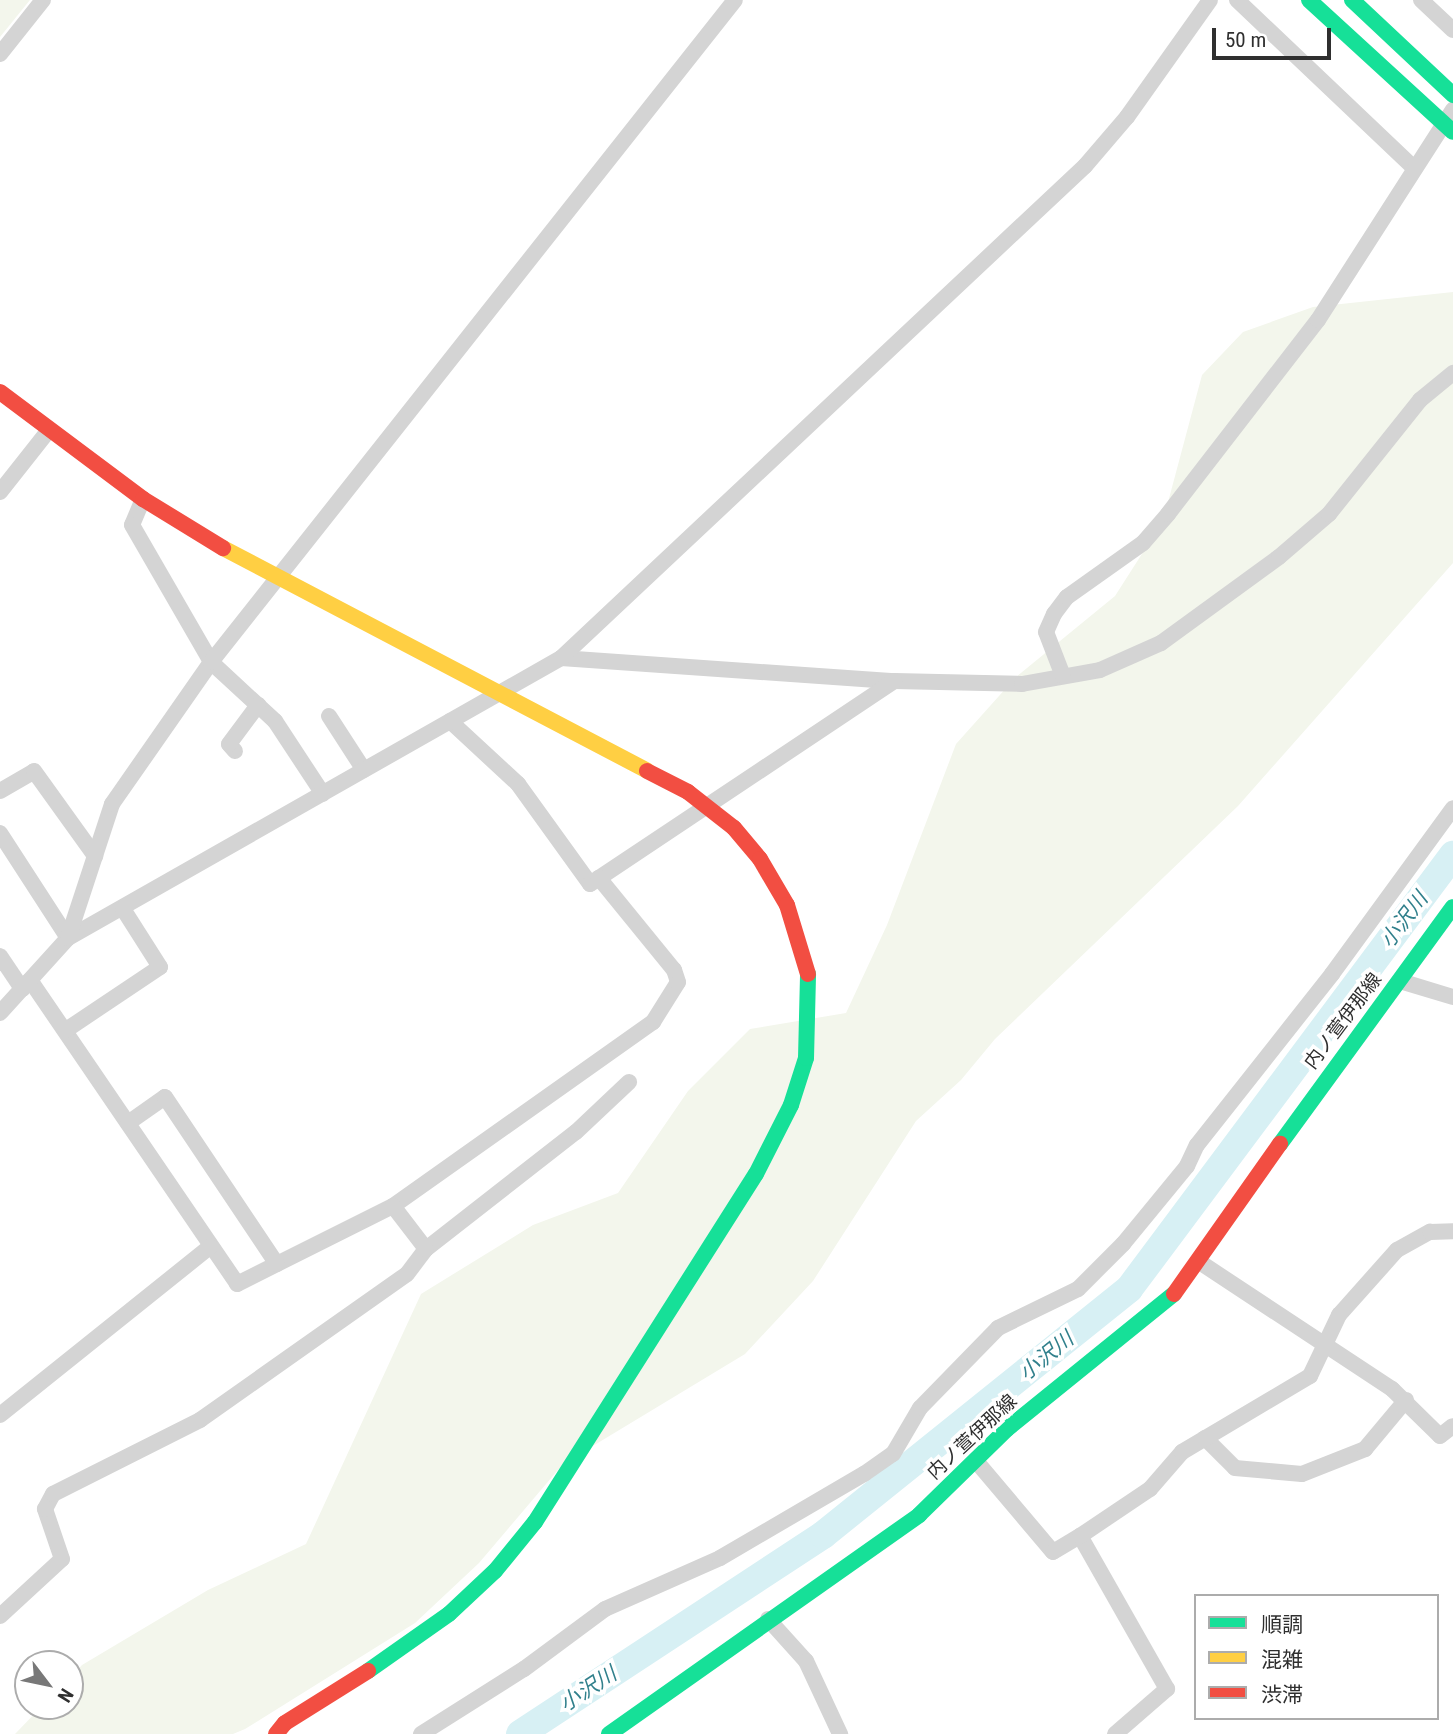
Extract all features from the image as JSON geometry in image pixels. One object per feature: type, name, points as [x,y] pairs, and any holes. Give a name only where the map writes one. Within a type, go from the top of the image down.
[{"type":"main road","points":[[1309,0],[1453,132]]},
{"type":"main road","points":[[1352,0],[1453,95]]},
{"type":"main road","points":[[0,392],[144,499],[274,578],[495,692],[604,744],[688,792],[748,843],[787,905],[807,965],[810,1009],[806,1058],[791,1105],[756,1174],[535,1522],[495,1571],[416,1641],[285,1723],[275,1734]]},
{"type":"main road","name":"内ノ萱伊那線","points":[[608,1734],[919,1515],[1007,1429],[1150,1316],[1201,1263],[1292,1126],[1453,907]]},
{"type":"street","points":[[0,54],[43,0]]},
{"type":"street","points":[[68,938],[112,804],[211,662],[274,578],[736,0]]},
{"type":"street","points":[[0,1013],[68,938],[450,721],[495,692],[561,658],[1085,166],[1127,117],[1210,0]]},
{"type":"street","points":[[1237,0],[1417,164]]},
{"type":"street","points":[[1421,0],[1453,30]]},
{"type":"street","points":[[1063,676],[1046,632],[1054,614],[1067,597],[1143,543],[1168,514],[1318,320],[1453,110]]},
{"type":"street","points":[[561,658],[894,681],[1022,684],[1136,657],[1228,597],[1329,514],[1420,400],[1453,373]]},
{"type":"street","points":[[0,492],[49,430]]},
{"type":"street","points":[[144,499],[132,525],[211,662],[275,721],[323,794]]},
{"type":"street","points":[[450,721],[519,784],[590,884],[894,681]]},
{"type":"street","points":[[235,751],[229,744],[258,705]]},
{"type":"street","points":[[329,716],[364,770]]},
{"type":"street","points":[[0,791],[34,771],[95,856]]},
{"type":"street","points":[[421,1734],[513,1677],[606,1609],[720,1558],[864,1474],[893,1454],[920,1408],[998,1328],[1077,1289],[1123,1244],[1186,1166],[1197,1145],[1332,974],[1453,808]]},
{"type":"street","points":[[0,833],[68,938]]},
{"type":"street","points":[[0,956],[66,1030],[237,1284],[393,1206],[653,1022],[678,982],[674,970],[599,878]]},
{"type":"street","points":[[66,1030],[160,967],[123,909]]},
{"type":"street","points":[[1400,981],[1453,997]]},
{"type":"street","points":[[0,1615],[62,1559],[46,1509],[53,1494],[200,1420],[407,1274],[426,1249],[576,1132],[629,1082]]},
{"type":"street","points":[[128,1124],[165,1097],[277,1264]]},
{"type":"street","points":[[393,1206],[426,1249]]},
{"type":"street","points":[[976,1461],[1052,1552],[1138,1498],[1182,1452],[1310,1376],[1348,1302],[1397,1250],[1430,1232],[1453,1231]]},
{"type":"street","points":[[0,1415],[210,1247]]},
{"type":"street","points":[[1201,1263],[1326,1344],[1406,1400],[1440,1436],[1453,1426]]},
{"type":"street","points":[[1205,1438],[1234,1468],[1302,1474],[1365,1449],[1406,1400]]},
{"type":"street","points":[[1080,1536],[1167,1689],[1115,1734]]},
{"type":"street","points":[[768,1619],[806,1661],[840,1734]]},
{"type":"shaded area","points":[[0,0],[30,0],[0,37]]},
{"type":"shaded area","points":[[1453,292],[1453,563],[1238,806],[995,1039],[961,1080],[916,1121],[813,1281],[745,1354],[563,1464],[479,1563],[415,1623],[245,1729],[233,1734],[15,1734],[28,1720],[84,1720],[84,1664],[208,1590],[306,1544],[421,1294],[533,1225],[618,1193],[688,1091],[750,1029],[846,1013],[887,925],[956,744],[1016,677],[1115,596],[1163,521],[1202,375],[1243,332],[1313,307]]},
{"type":"waterway","name":"小沢川","points":[[520,1734],[823,1535],[1129,1289],[1453,855]]},
{"type":"traffic: fast","points":[[1309,0],[1453,132]]},
{"type":"traffic: fast","points":[[1352,0],[1453,95]]},
{"type":"traffic: fast","points":[[1280,1144],[1453,907]]},
{"type":"traffic: fast","points":[[368,1671],[449,1614],[495,1571],[535,1522],[756,1174],[791,1105],[806,1058],[808,974]]},
{"type":"traffic: fast","points":[[609,1734],[919,1515],[1007,1429],[1174,1294]]},
{"type":"traffic: slow","points":[[223,548],[647,771]]},
{"type":"traffic: jam","points":[[0,392],[143,499],[223,548]]},
{"type":"traffic: jam","points":[[647,771],[688,792],[734,828],[760,859],[787,905],[808,974]]},
{"type":"traffic: jam","points":[[1174,1294],[1280,1144]]},
{"type":"traffic: jam","points":[[276,1734],[285,1723],[368,1671]]}]
